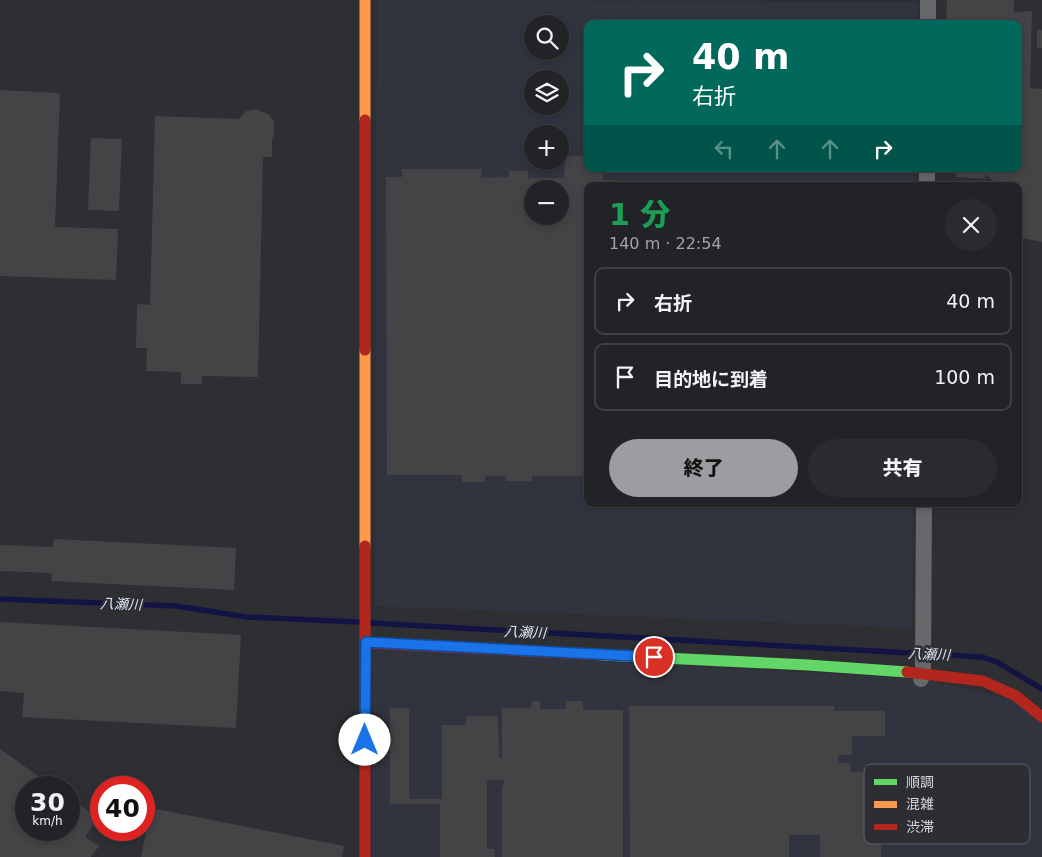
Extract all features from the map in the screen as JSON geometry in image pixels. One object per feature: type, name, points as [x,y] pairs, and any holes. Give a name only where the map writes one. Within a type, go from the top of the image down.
[{"type":"street","points":[[365,857],[366,0]]},
{"type":"street","points":[[928,0],[928,20]]},
{"type":"street","points":[[922,674],[924,507]]},
{"type":"street","points":[[366,637],[808,665],[982,681],[1016,696],[1042,717]]},
{"type":"shaded area","points":[[377,0],[917,2],[917,20],[584,20],[584,172],[916,172],[916,182],[584,182],[584,507],[913,507],[912,628],[375,606]]},
{"type":"shaded area","points":[[373,648],[921,679],[1014,700],[1042,723],[1042,857],[372,857]]},
{"type":"building","points":[[947,0],[1014,0],[1014,12],[1032,11],[1030,88],[1042,89],[1042,242],[1022,238],[1022,182],[995,182],[985,174],[985,179],[956,177],[957,172],[1022,172],[1022,20],[946,20]]},
{"type":"building","points":[[1037,30],[1042,30],[1042,48],[1037,48]]},
{"type":"building","points":[[0,90],[60,93],[55,227],[118,229],[116,280],[0,276]]},
{"type":"building","points":[[256,109],[268,114],[274,121],[272,157],[263,157],[258,377],[202,376],[202,384],[181,384],[181,372],[146,371],[147,348],[136,348],[137,304],[150,305],[155,116],[239,119],[246,111]]},
{"type":"building","points":[[91,138],[122,139],[119,211],[88,210]]},
{"type":"building","points":[[569,156],[584,156],[584,172],[603,172],[603,180],[615,180],[615,182],[584,182],[584,476],[532,476],[532,481],[506,481],[506,476],[485,476],[485,482],[462,482],[462,475],[387,475],[386,177],[402,177],[402,169],[481,169],[481,178],[509,177],[509,171],[528,171],[528,178],[564,178],[564,170],[569,170]]},
{"type":"building","points":[[54,539],[236,548],[234,590],[51,581],[52,573],[0,571],[0,545],[53,547]]},
{"type":"building","points":[[0,622],[241,635],[236,728],[22,717],[24,693],[0,691]]},
{"type":"building","points":[[532,701],[540,701],[540,709],[566,709],[566,701],[583,701],[583,710],[623,710],[623,857],[502,857],[502,785],[504,785],[504,780],[487,780],[487,849],[495,849],[495,857],[440,857],[440,804],[390,804],[390,708],[409,708],[409,799],[442,799],[442,725],[466,725],[466,716],[498,716],[499,758],[502,758],[502,708],[531,708]]},
{"type":"building","points":[[629,706],[834,706],[834,711],[885,711],[885,736],[852,736],[852,755],[838,755],[838,763],[850,763],[851,772],[864,772],[864,844],[881,844],[881,857],[820,857],[820,835],[789,835],[789,857],[630,857]]},
{"type":"building","points":[[0,749],[38,776],[15,776],[15,841],[80,841],[80,805],[90,812],[90,830],[85,837],[99,846],[91,857],[0,857]]},
{"type":"building","points":[[155,809],[344,846],[342,857],[141,857],[144,841],[155,841]]},
{"type":"waterway","name":"八瀬川","points":[[0,599],[176,606],[247,617],[359,622]]},
{"type":"waterway","name":"八瀬川","points":[[371,623],[982,657],[997,662],[1042,689]]},
{"type":"traffic: fast","points":[[601,655],[907,672]]},
{"type":"traffic: slow","points":[[365,0],[365,120]]},
{"type":"traffic: slow","points":[[365,350],[365,546]]},
{"type":"traffic: jam","points":[[365,120],[365,350]]},
{"type":"traffic: jam","points":[[365,546],[365,857]]},
{"type":"traffic: jam","points":[[366,643],[601,655]]},
{"type":"traffic: jam","points":[[907,672],[983,681],[1016,696],[1042,717]]},
{"type":"route","points":[[365,740],[366,642],[654,657]]}]
